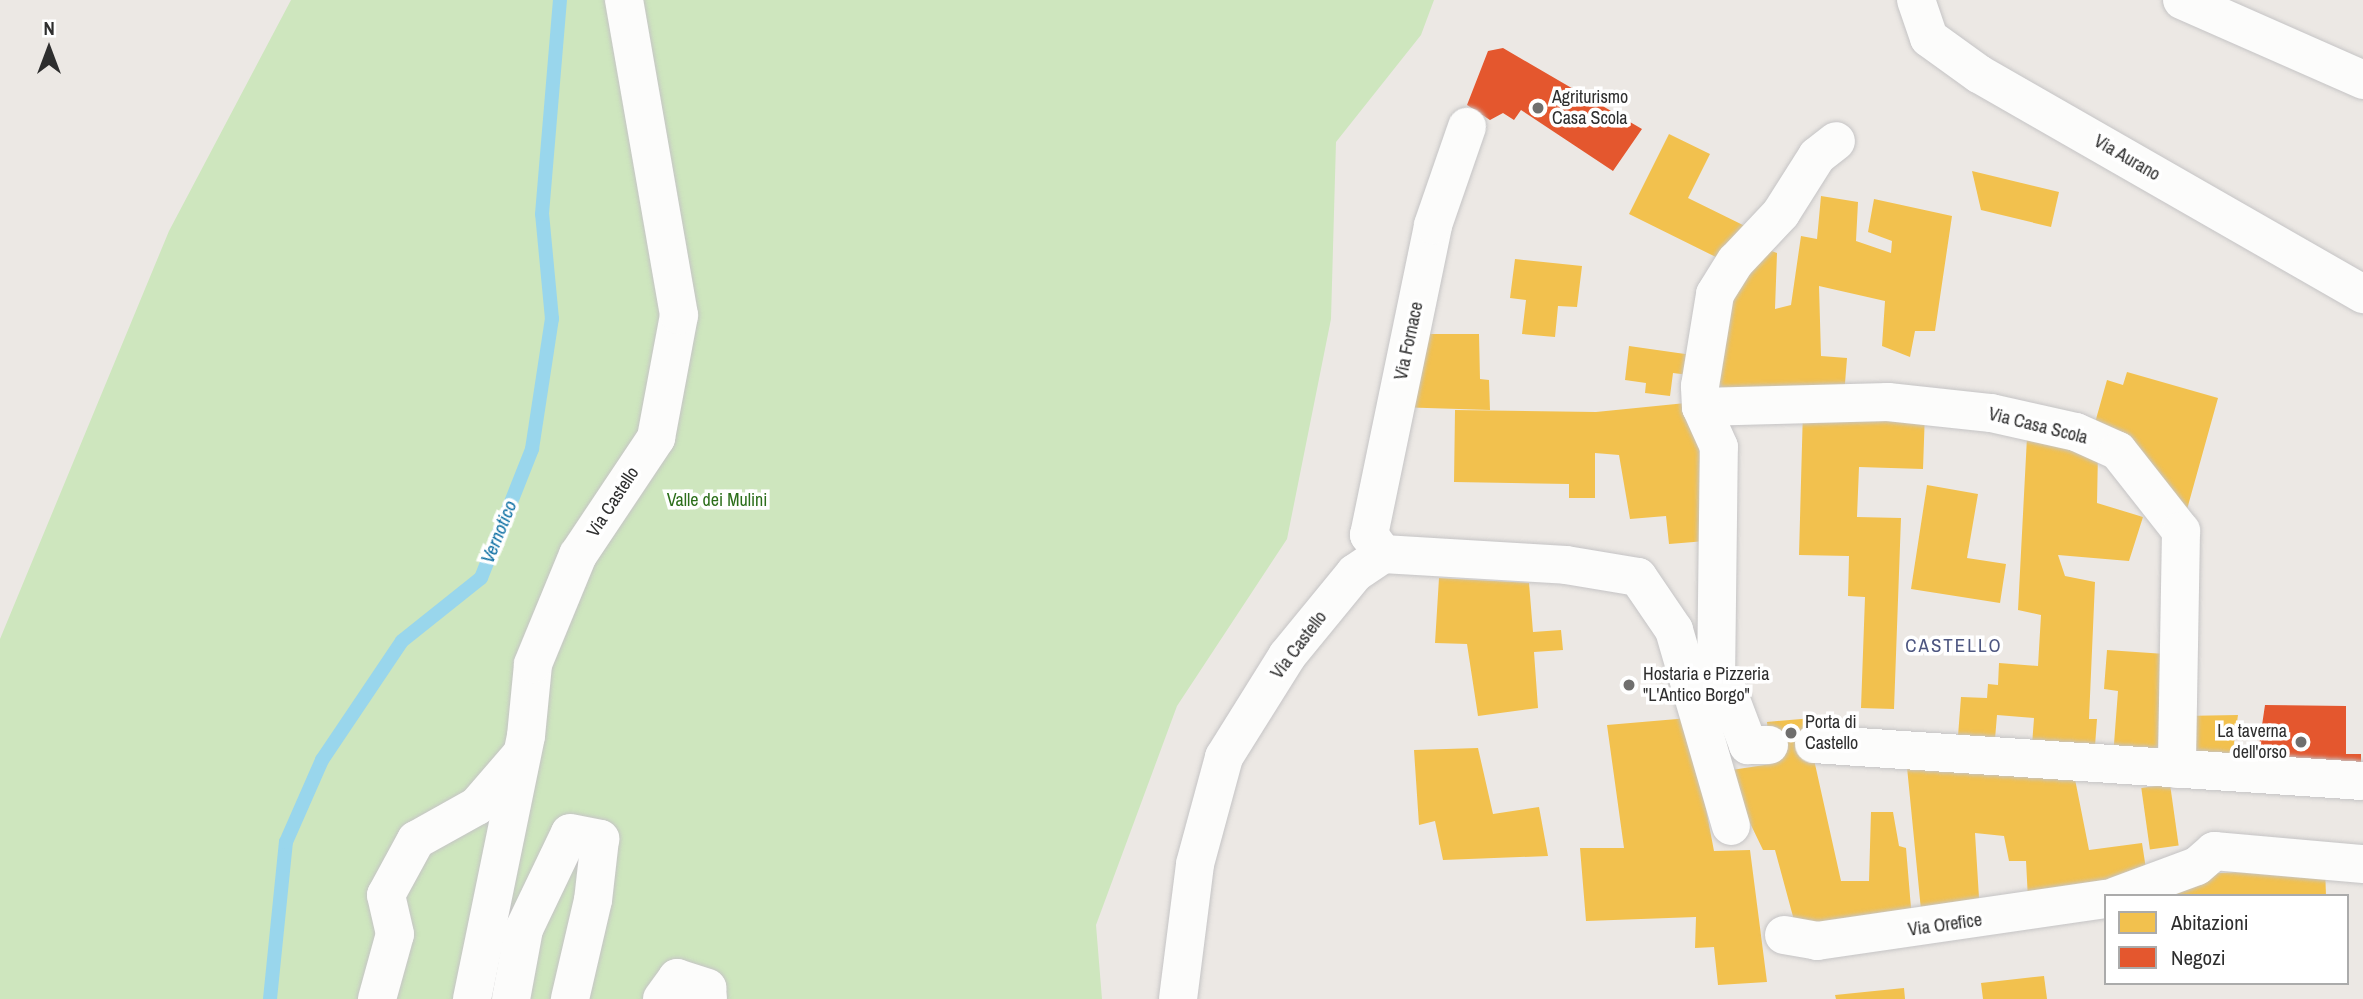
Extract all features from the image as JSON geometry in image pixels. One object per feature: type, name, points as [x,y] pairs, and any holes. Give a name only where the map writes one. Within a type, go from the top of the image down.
[{"type":"street","name":"Via Castello","points":[[472,999],[522,754],[533,664],[579,555],[656,438],[679,315],[624,0]]},
{"type":"street","name":"Via Aurano","points":[[1916,0],[1929,38],[1979,74],[2363,294]]},
{"type":"street","points":[[2182,0],[2363,80]]},
{"type":"street","name":"Via Fornace","points":[[1383,554],[1369,535],[1433,225],[1467,127]]},
{"type":"street","points":[[1716,682],[1719,447],[1701,407],[1715,294],[1736,261],[1781,214],[1817,156],[1836,141]]},
{"type":"street","name":"Via Casa Scola","points":[[1701,407],[1888,402],[1991,412],[2076,432],[2118,451],[2181,531],[2177,769]]},
{"type":"street","name":"Via Castello","points":[[1178,999],[1195,864],[1224,757],[1287,656],[1355,573],[1383,554]]},
{"type":"street","points":[[1383,554],[1566,565],[1638,577],[1674,631],[1731,826]]},
{"type":"street","points":[[1684,658],[1728,692],[1748,745],[1769,745]]},
{"type":"street","points":[[1814,744],[2363,781]]},
{"type":"street","points":[[377,999],[396,934],[386,895],[416,840],[477,806],[522,754]]},
{"type":"street","points":[[511,999],[524,929],[570,833],[600,839],[593,900],[570,999]]},
{"type":"street","points":[[2121,894],[2197,866],[2214,850],[2363,864]]},
{"type":"street","name":"Via Orefice","points":[[1784,936],[1817,942],[2104,899]]},
{"type":"street","points":[[662,999],[677,978],[707,988],[708,999]]},
{"type":"green space","name":"Valle dei Mulini","points":[[291,0],[1434,0],[1421,35],[1336,142],[1331,319],[1287,539],[1177,706],[1096,925],[1102,999],[0,999],[0,639],[169,231]]},
{"type":"building: Abitazioni","points":[[1669,134],[1710,154],[1688,198],[1749,228],[1732,265],[1629,214]]},
{"type":"building: Abitazioni","points":[[1972,171],[2059,192],[2051,227],[1981,210]]},
{"type":"building: Abitazioni","points":[[1821,196],[1858,202],[1856,241],[1891,253],[1892,241],[1868,232],[1874,199],[1952,216],[1935,331],[1915,331],[1910,357],[1882,346],[1885,301],[1819,286],[1821,356],[1847,358],[1844,396],[1702,401],[1720,295],[1755,245],[1777,253],[1775,309],[1791,305],[1801,236],[1817,239]]},
{"type":"building: Abitazioni","points":[[1515,259],[1582,266],[1577,307],[1558,306],[1555,337],[1522,334],[1526,300],[1510,298]]},
{"type":"building: Abitazioni","points":[[1413,334],[1479,334],[1480,379],[1489,380],[1490,410],[1396,407]]},
{"type":"building: Abitazioni","points":[[1629,346],[1692,355],[1689,375],[1673,373],[1670,396],[1645,393],[1646,383],[1625,380]]},
{"type":"building: Abitazioni","points":[[2127,372],[2218,398],[2181,531],[2091,437],[2107,380],[2123,385]]},
{"type":"building: Abitazioni","points":[[1696,402],[1706,541],[1669,544],[1666,516],[1630,519],[1619,455],[1595,453],[1595,498],[1569,498],[1569,484],[1454,482],[1455,410],[1596,412]]},
{"type":"building: Abitazioni","points":[[1803,409],[1925,412],[1923,469],[1859,467],[1857,517],[1901,518],[1894,709],[1861,708],[1865,597],[1848,596],[1849,556],[1799,555]]},
{"type":"building: Abitazioni","points":[[2027,437],[2098,452],[2097,503],[2143,517],[2129,561],[2058,555],[2065,576],[2095,582],[2089,719],[2097,719],[2095,746],[2032,745],[2034,718],[1997,715],[1995,739],[1958,736],[1961,697],[1987,698],[1988,684],[1998,685],[1999,663],[2038,666],[2041,615],[2018,610]]},
{"type":"building: Abitazioni","points":[[1927,485],[1978,494],[1967,558],[2006,564],[2000,603],[1911,589]]},
{"type":"building: Abitazioni","points":[[1439,578],[1529,583],[1533,632],[1561,630],[1563,650],[1534,652],[1538,708],[1478,716],[1467,644],[1435,643]]},
{"type":"building: Abitazioni","points":[[2107,650],[2165,654],[2157,761],[2113,757],[2118,691],[2104,689]]},
{"type":"building: Abitazioni","points":[[2238,715],[2232,757],[2185,755],[2182,716]]},
{"type":"building: Abitazioni","points":[[1689,718],[1714,851],[1750,850],[1767,982],[1718,985],[1714,947],[1695,948],[1696,917],[1586,921],[1580,848],[1624,848],[1607,725]]},
{"type":"building: Abitazioni","points":[[1813,718],[1815,764],[1841,881],[1869,881],[1871,812],[1893,812],[1899,846],[1906,848],[1912,920],[1798,935],[1775,850],[1763,850],[1725,771],[1771,764],[1767,722]]},
{"type":"building: Abitazioni","points":[[1478,748],[1493,814],[1539,807],[1548,856],[1443,860],[1435,821],[1419,825],[1414,750]]},
{"type":"building: Abitazioni","points":[[1906,757],[2072,764],[2089,850],[2142,843],[2148,882],[2028,899],[2026,861],[2009,861],[2004,836],[1975,833],[1980,914],[1922,920]]},
{"type":"building: Abitazioni","points":[[2170,784],[2179,845],[2150,849],[2141,788]]},
{"type":"building: Abitazioni","points":[[2325,868],[2326,894],[2158,894],[2200,874]]},
{"type":"building: Abitazioni","points":[[2044,976],[2047,999],[1983,999],[1981,983]]},
{"type":"building: Abitazioni","points":[[1904,988],[1905,999],[1836,999],[1835,995]]},
{"type":"building: Negozi","name":"Agriturismo Casa Scola","points":[[1503,48],[1642,129],[1613,171],[1521,110],[1514,120],[1503,113],[1490,120],[1467,105],[1488,51]]},
{"type":"building: Negozi","name":"La taverna dell'orso","points":[[2265,705],[2346,706],[2346,754],[2361,754],[2361,767],[2256,766]]},
{"type":"waterway","name":"Vernotico","points":[[270,999],[286,842],[322,760],[402,641],[481,578],[532,449],[552,319],[542,214],[560,0]]},
{"type":"place","name":"Agriturismo Casa Scola","points":[[1538,108]]},
{"type":"place","name":"Hostaria e Pizzeria \"L'Antico Borgo\"","points":[[1629,685]]},
{"type":"place","name":"Porta di Castello","points":[[1791,733]]},
{"type":"place","name":"La taverna dell'orso","points":[[2301,742]]},
{"type":"district","name":"CASTELLO","points":[[1954,646]]}]
